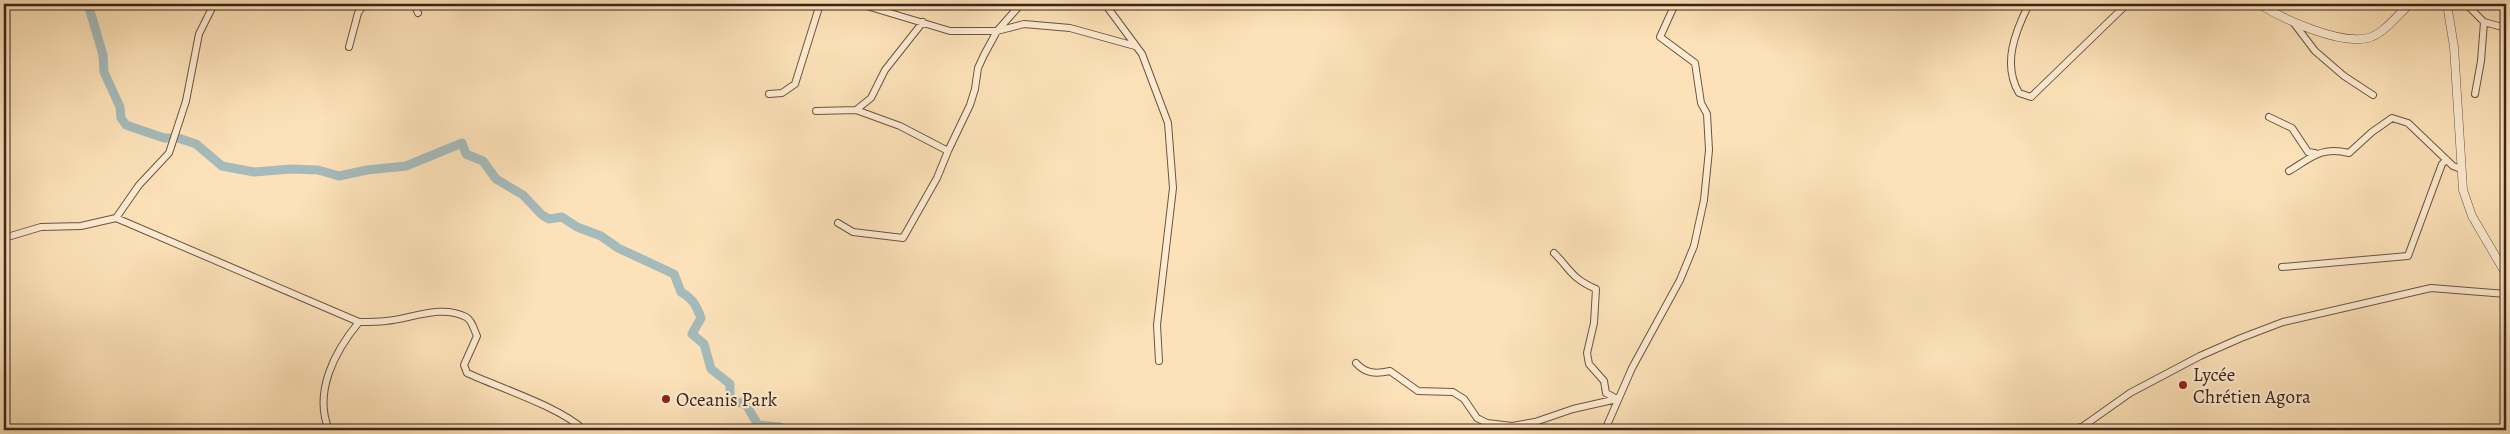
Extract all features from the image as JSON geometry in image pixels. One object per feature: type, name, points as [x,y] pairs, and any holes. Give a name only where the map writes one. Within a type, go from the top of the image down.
[{"type":"street","points":[[116,218],[139,185],[169,153],[186,101],[199,34],[214,4]]},
{"type":"street","points":[[349,47],[358,13],[364,4]]},
{"type":"street","points":[[414,4],[418,13]]},
{"type":"street","points":[[769,94],[782,93],[795,84],[820,4]]},
{"type":"street","points":[[860,4],[950,31],[996,31],[1024,24],[1070,28],[1135,46]]},
{"type":"street","points":[[838,223],[852,232],[903,238],[937,178],[970,105],[975,89],[978,68],[996,31],[1021,4]]},
{"type":"street","points":[[1105,4],[1142,54],[1168,123],[1173,188],[1158,325],[1159,361]]},
{"type":"street","points":[[1605,430],[1632,368],[1680,280],[1694,246],[1704,200],[1709,150],[1707,114],[1701,103],[1694,63],[1660,37],[1675,4]]},
{"type":"street","points":[[2028,4],[2017,28],[2011,50],[2012,80],[2019,93],[2031,96],[2127,4]]},
{"type":"street","points":[[2259,4],[2321,33],[2335,36],[2368,38],[2385,27],[2410,4]]},
{"type":"street","points":[[2447,4],[2454,47],[2461,169],[2464,190],[2472,216],[2506,274]]},
{"type":"street","points":[[2466,4],[2484,22],[2506,28]]},
{"type":"street","points":[[2290,20],[2315,51],[2344,76],[2373,95]]},
{"type":"street","points":[[856,110],[871,98],[886,70],[923,22]]},
{"type":"street","points":[[2475,94],[2481,61],[2484,22]]},
{"type":"street","points":[[816,111],[856,110],[900,126],[948,151]]},
{"type":"street","points":[[2270,117],[2282,121],[2292,128],[2308,152],[2315,153],[2349,153],[2372,132],[2392,118],[2401,119],[2446,160],[2461,169]]},
{"type":"street","points":[[2289,171],[2315,153]]},
{"type":"street","points":[[2282,267],[2408,256],[2442,164],[2446,160]]},
{"type":"street","points":[[4,238],[41,227],[81,226],[116,218],[359,322],[387,321],[415,314],[447,312],[467,317],[473,324],[477,336],[464,365],[467,373],[560,413],[584,430]]},
{"type":"street","points":[[1554,253],[1570,273],[1596,289],[1594,323],[1587,353],[1589,364],[1604,381],[1606,393],[1617,399]]},
{"type":"street","points":[[2069,430],[2082,427],[2130,393],[2200,356],[2283,322],[2431,288],[2506,294]]},
{"type":"street","points":[[329,430],[326,422],[323,396],[338,349],[359,322]]},
{"type":"street","points":[[1356,363],[1361,369],[1375,374],[1390,372],[1418,391],[1453,392],[1464,399],[1476,418],[1487,423],[1512,426],[1535,422],[1573,409],[1617,399]]},
{"type":"waterway","points":[[88,4],[103,55],[104,72],[120,107],[121,118],[126,125],[164,138],[178,138],[196,144],[222,166],[254,172],[291,169],[318,170],[339,176],[367,170],[406,166],[462,143],[466,154],[483,161],[496,179],[523,195],[542,215],[549,219],[562,217],[577,227],[601,236],[618,248],[674,274],[681,292],[694,303],[701,318],[692,334],[704,344],[711,369],[730,384],[730,398],[747,406],[758,425],[780,427],[784,430]]},
{"type":"place","name":"Lycée Chrétien Agora","points":[[2183,385]]},
{"type":"place","name":"Oceanis Park","points":[[666,399]]}]
